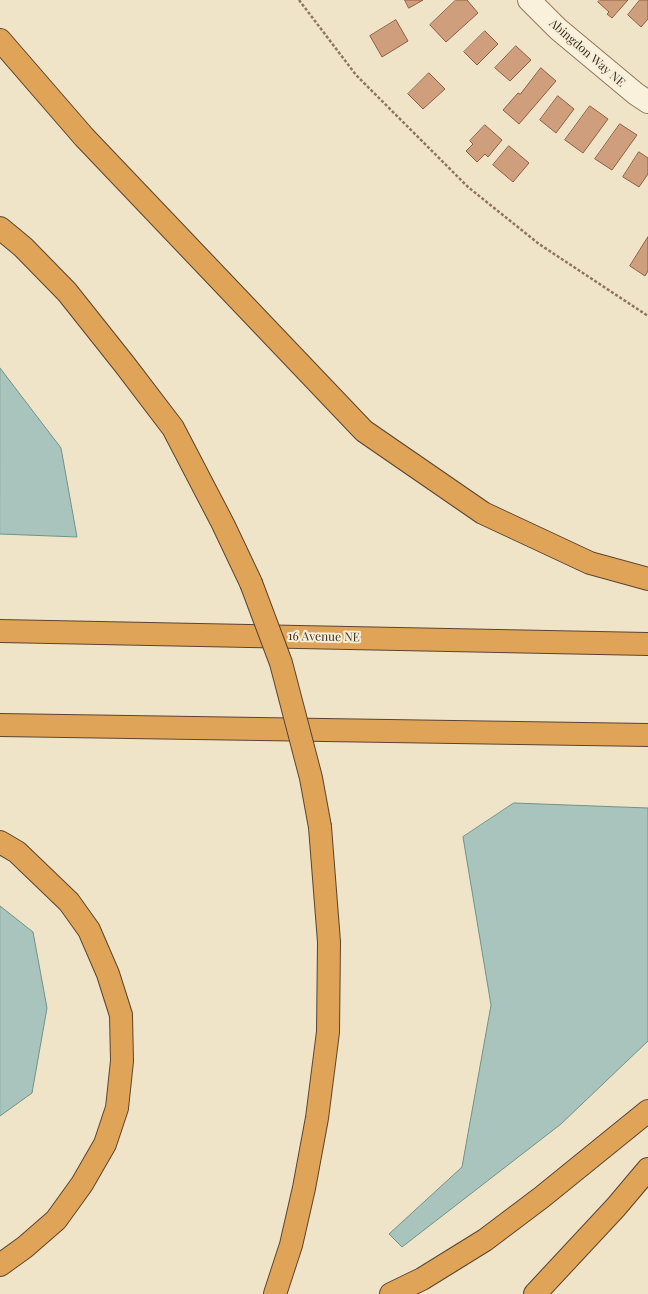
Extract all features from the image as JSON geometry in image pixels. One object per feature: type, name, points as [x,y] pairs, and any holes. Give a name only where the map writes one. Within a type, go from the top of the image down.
[{"type":"highway","points":[[0,40],[84,137],[364,431],[483,513],[590,563],[648,579]]},
{"type":"highway","points":[[0,228],[23,247],[67,292],[173,428],[223,524],[251,583],[281,663],[312,778],[320,827],[329,942],[328,1032],[317,1118],[304,1188],[291,1245],[277,1287]]},
{"type":"highway","name":"16 Avenue NE","points":[[0,631],[648,644]]},
{"type":"highway","points":[[0,725],[648,735]]},
{"type":"highway","points":[[0,842],[17,852],[68,902],[89,930],[108,974],[121,1015],[122,1061],[117,1108],[105,1144],[82,1184],[56,1220],[25,1247],[0,1264]]},
{"type":"highway","points":[[391,1294],[422,1279],[485,1240],[542,1198],[648,1111]]},
{"type":"highway","points":[[535,1294],[616,1207],[648,1169]]},
{"type":"street","name":"Abingdon Way NE","points":[[529,0],[558,29],[636,94],[648,102]]},
{"type":"path","points":[[299,0],[356,75],[468,187],[540,244],[648,316]]},
{"type":"water","points":[[0,368],[61,448],[77,537],[0,534]]},
{"type":"water","points":[[514,803],[648,808],[648,1041],[561,1124],[402,1247],[389,1234],[462,1167],[491,1005],[463,837]]},
{"type":"water","points":[[0,906],[33,932],[47,1008],[32,1093],[0,1116]]},
{"type":"building","points":[[405,0],[423,0],[409,8]]},
{"type":"building","points":[[456,0],[467,0],[478,13],[446,42],[430,25]]},
{"type":"building","points":[[600,0],[628,0],[612,18],[607,14],[609,12],[598,2]]},
{"type":"building","points":[[640,0],[648,0],[648,19],[641,27],[628,15]]},
{"type":"building","points":[[396,20],[408,41],[382,57],[370,36]]},
{"type":"building","points":[[485,31],[498,44],[477,65],[464,52]]},
{"type":"building","points":[[516,46],[531,60],[510,81],[495,68]]},
{"type":"building","points":[[541,68],[556,81],[519,124],[503,110],[518,93],[520,94]]},
{"type":"building","points":[[429,73],[445,89],[423,109],[408,94]]},
{"type":"building","points":[[558,96],[574,109],[556,133],[540,120]]},
{"type":"building","points":[[590,106],[608,119],[583,153],[565,140]]},
{"type":"building","points":[[620,124],[637,135],[612,170],[595,159]]},
{"type":"building","points":[[485,125],[502,140],[488,157],[485,154],[477,162],[466,151],[473,144],[470,141]]},
{"type":"building","points":[[509,146],[529,163],[513,182],[493,165]]},
{"type":"building","points":[[639,152],[648,158],[648,174],[639,187],[623,177]]},
{"type":"building","points":[[648,237],[648,271],[645,276],[630,266]]}]
